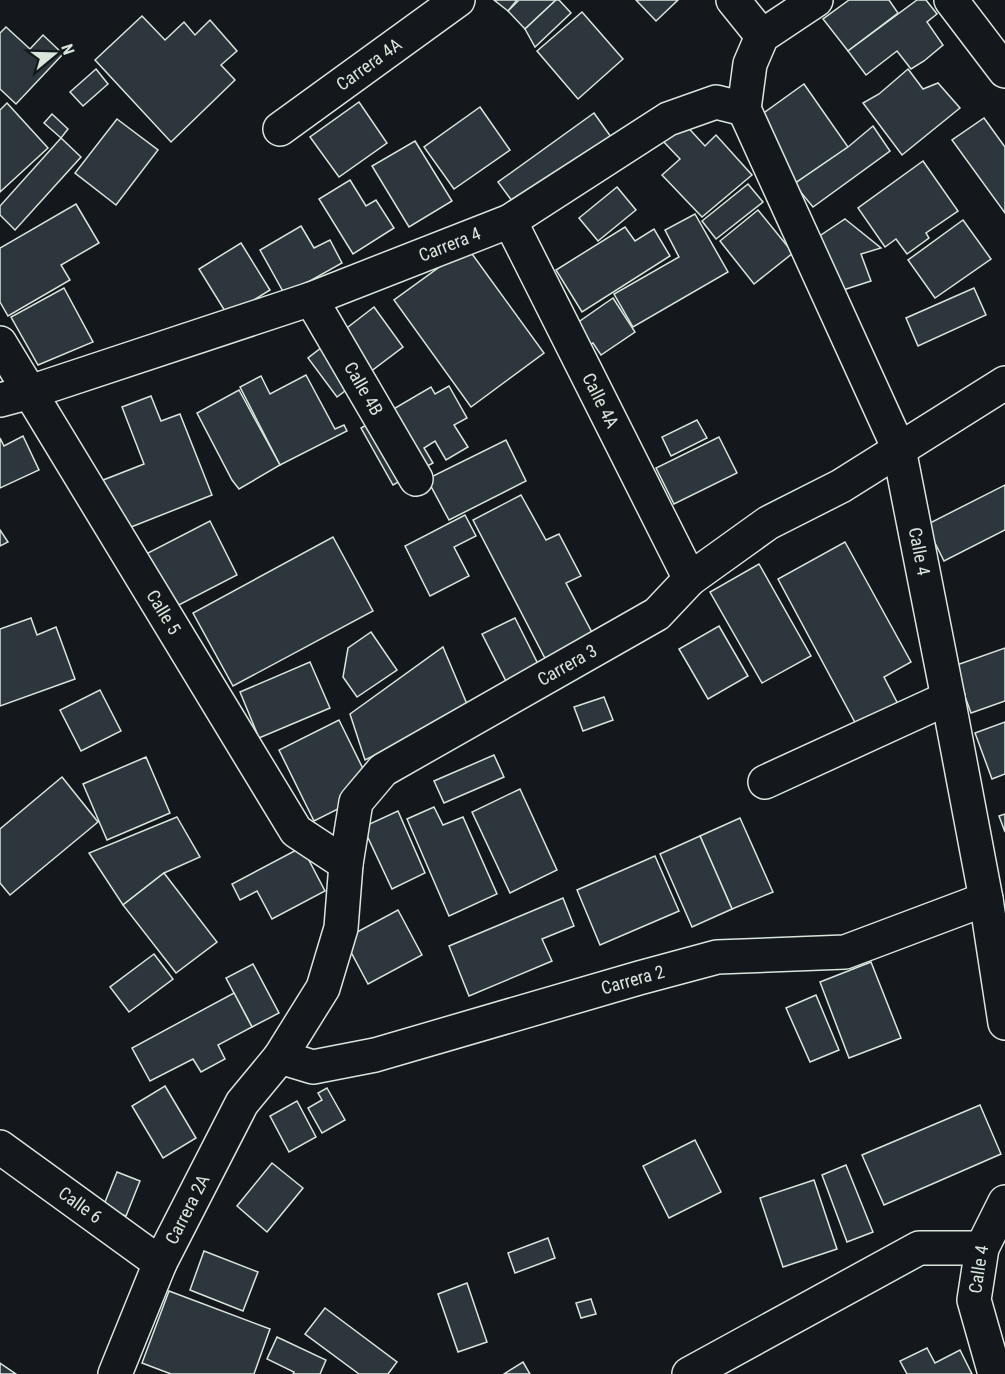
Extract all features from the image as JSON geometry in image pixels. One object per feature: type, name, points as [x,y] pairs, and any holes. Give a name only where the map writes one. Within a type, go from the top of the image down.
[{"type":"street","name":"Carrera 4A","points":[[280,129],[458,0]]},
{"type":"street","points":[[733,0],[762,36]]},
{"type":"street","points":[[744,109],[750,64],[762,36],[816,0]]},
{"type":"street","points":[[951,0],[1005,71]]},
{"type":"street","name":"Carrera 4","points":[[15,396],[311,299],[510,221],[668,119],[716,102],[744,109]]},
{"type":"street","name":"Calle 4","points":[[744,109],[899,449],[986,899],[1001,960],[1005,1023]]},
{"type":"street","name":"Calle 4A","points":[[510,221],[690,579]]},
{"type":"street","name":"Calle 4B","points":[[311,299],[416,479]]},
{"type":"street","name":"Calle 5","points":[[0,343],[15,396],[296,831],[346,864]]},
{"type":"street","name":"Carrera 3","points":[[280,1057],[323,988],[341,928],[346,864],[357,802],[383,770],[657,614],[690,579],[768,523],[841,486],[1005,383]]},
{"type":"street","points":[[765,782],[948,698]]},
{"type":"street","name":"Carrera 2","points":[[280,1057],[313,1067],[375,1056],[717,957],[845,952],[986,899]]},
{"type":"street","name":"Carrera 2A","points":[[115,1374],[160,1263],[242,1103],[280,1057]]},
{"type":"street","name":"Calle 6","points":[[0,1147],[160,1263]]},
{"type":"street","name":"Calle 4","points":[[996,1374],[974,1300],[982,1248],[1005,1202]]},
{"type":"street","points":[[689,1374],[920,1248],[982,1248]]},
{"type":"building","points":[[494,0],[517,0],[508,11]]},
{"type":"building","points":[[519,0],[556,0],[525,29],[508,11]]},
{"type":"building","points":[[556,0],[559,0],[571,13],[535,47],[525,29]]},
{"type":"building","points":[[636,0],[678,0],[656,21]]},
{"type":"building","points":[[849,0],[889,0],[898,13],[848,51],[823,19]]},
{"type":"building","points":[[917,0],[926,0],[937,14],[927,22],[943,45],[911,69],[897,51],[866,75],[848,51]]},
{"type":"building","points":[[582,12],[623,59],[578,99],[537,51]]},
{"type":"building","points":[[142,16],[165,40],[184,22],[195,35],[210,20],[237,51],[221,65],[235,80],[171,142],[95,60]]},
{"type":"building","points":[[6,27],[30,49],[43,35],[63,54],[16,104],[0,89],[0,33]]},
{"type":"building","points":[[96,69],[108,84],[83,106],[70,92]]},
{"type":"building","points":[[908,69],[923,89],[938,83],[960,108],[902,155],[863,103],[879,94]]},
{"type":"building","points":[[804,84],[848,147],[794,184],[751,122]]},
{"type":"building","points":[[359,102],[387,143],[339,177],[310,137]]},
{"type":"building","points":[[7,103],[48,148],[0,192],[0,110]]},
{"type":"building","points":[[480,107],[510,150],[454,189],[424,147]]},
{"type":"building","points":[[594,113],[616,144],[521,213],[498,182]]},
{"type":"building","points":[[52,114],[68,129],[61,138],[44,123]]},
{"type":"building","points":[[984,118],[1005,147],[1005,213],[952,140]]},
{"type":"building","points":[[117,119],[158,150],[116,205],[75,173]]},
{"type":"building","points":[[681,120],[705,146],[716,135],[752,175],[702,217],[662,175],[680,159],[661,139]]},
{"type":"building","points":[[873,126],[890,151],[813,207],[794,184],[848,147]]},
{"type":"building","points":[[61,138],[81,157],[15,230],[0,215],[0,206]]},
{"type":"building","points":[[415,141],[452,201],[409,227],[372,166]]},
{"type":"building","points":[[923,161],[958,211],[926,233],[929,238],[907,254],[896,239],[885,247],[858,208]]},
{"type":"building","points":[[350,180],[366,206],[376,200],[394,228],[353,254],[319,199]]},
{"type":"building","points":[[748,184],[763,202],[716,239],[702,221]]},
{"type":"building","points":[[617,187],[636,210],[598,241],[579,218]]},
{"type":"building","points":[[76,204],[99,243],[61,265],[70,280],[8,316],[0,302],[0,248]]},
{"type":"building","points":[[758,210],[793,253],[754,284],[720,241]]},
{"type":"building","points":[[695,214],[728,272],[633,327],[614,294],[679,257],[665,230]]},
{"type":"building","points":[[845,219],[881,248],[861,254],[871,281],[834,293],[815,239]]},
{"type":"building","points":[[963,220],[991,259],[935,298],[908,260]]},
{"type":"building","points":[[301,226],[314,248],[330,240],[342,263],[285,295],[260,250]]},
{"type":"building","points":[[625,227],[635,241],[654,229],[670,256],[582,312],[556,270]]},
{"type":"building","points":[[241,243],[270,290],[228,316],[199,269]]},
{"type":"building","points":[[467,247],[544,353],[471,407],[394,300]]},
{"type":"building","points":[[64,288],[93,342],[38,365],[11,317]]},
{"type":"building","points":[[974,288],[986,315],[918,346],[906,318]]},
{"type":"building","points":[[613,298],[635,332],[601,355],[593,343],[589,345],[567,330]]},
{"type":"building","points":[[374,307],[403,347],[337,397],[308,358]]},
{"type":"building","points":[[306,375],[335,429],[344,425],[347,431],[280,465],[240,387],[261,376],[270,394]]},
{"type":"building","points":[[449,386],[467,418],[454,425],[468,447],[446,460],[435,441],[424,448],[433,463],[393,485],[361,428],[431,387],[435,394]]},
{"type":"building","points":[[239,390],[280,465],[239,489],[197,413]]},
{"type":"building","points":[[151,396],[161,421],[180,414],[212,495],[121,531],[93,484],[144,464],[122,407]]},
{"type":"building","points":[[697,420],[707,438],[671,456],[662,437]]},
{"type":"building","points":[[23,436],[39,470],[0,488],[0,438],[4,446]]},
{"type":"building","points":[[719,437],[737,473],[674,504],[656,468]]},
{"type":"building","points":[[506,440],[526,481],[449,520],[427,479]]},
{"type":"building","points":[[1005,485],[1005,530],[944,561],[926,525]]},
{"type":"building","points":[[521,495],[546,540],[559,534],[581,576],[566,583],[597,642],[549,666],[473,520]]},
{"type":"building","points":[[465,515],[476,536],[454,547],[469,576],[430,596],[405,546]]},
{"type":"building","points":[[210,521],[237,575],[173,608],[146,554]]},
{"type":"building","points":[[0,530],[8,542],[0,546]]},
{"type":"building","points":[[333,537],[373,611],[233,686],[193,613]]},
{"type":"building","points":[[845,542],[911,662],[884,677],[899,706],[858,728],[778,579]]},
{"type":"building","points":[[759,564],[811,656],[762,683],[710,592]]},
{"type":"building","points":[[31,618],[37,635],[56,627],[75,679],[0,706],[0,629]]},
{"type":"building","points":[[515,618],[542,672],[510,689],[482,634]]},
{"type":"building","points":[[719,626],[748,676],[708,699],[679,649]]},
{"type":"building","points":[[371,632],[397,670],[357,697],[343,677],[348,648]]},
{"type":"building","points":[[443,647],[472,716],[437,725],[365,760],[350,714]]},
{"type":"building","points":[[1005,648],[1005,701],[971,713],[954,666]]},
{"type":"building","points":[[310,662],[330,708],[259,738],[240,692]]},
{"type":"building","points":[[100,690],[121,731],[81,751],[60,710]]},
{"type":"building","points":[[604,697],[613,720],[583,731],[574,707]]},
{"type":"building","points":[[339,720],[374,791],[314,821],[279,750]]},
{"type":"building","points":[[1005,722],[1005,774],[992,779],[975,733]]},
{"type":"building","points":[[494,755],[504,777],[444,803],[434,781]]},
{"type":"building","points":[[146,757],[170,813],[107,840],[83,784]]},
{"type":"building","points":[[62,777],[98,822],[10,895],[0,883],[0,829]]},
{"type":"building","points":[[520,789],[557,870],[510,893],[472,812]]},
{"type":"building","points":[[434,807],[443,825],[463,817],[497,894],[449,916],[407,819]]},
{"type":"building","points":[[398,811],[425,873],[392,889],[363,827]]},
{"type":"building","points":[[1005,814],[1005,832],[999,816]]},
{"type":"building","points":[[177,817],[200,857],[164,873],[123,905],[89,853]]},
{"type":"building","points":[[740,818],[773,892],[732,909],[700,836]]},
{"type":"building","points":[[700,836],[732,909],[692,927],[660,854]]},
{"type":"building","points":[[302,847],[325,891],[272,919],[257,891],[240,900],[232,884]]},
{"type":"building","points":[[655,856],[679,911],[600,945],[577,890]]},
{"type":"building","points":[[164,873],[217,942],[176,973],[123,905]]},
{"type":"building","points":[[563,898],[574,926],[542,939],[552,961],[469,996],[449,946]]},
{"type":"building","points":[[398,910],[422,955],[368,984],[344,939]]},
{"type":"building","points":[[154,954],[173,979],[129,1012],[110,987]]},
{"type":"building","points":[[871,962],[901,1038],[849,1058],[820,982]]},
{"type":"building","points":[[253,964],[279,1013],[252,1027],[226,978]]},
{"type":"building","points":[[234,993],[252,1027],[218,1045],[225,1059],[201,1072],[193,1059],[150,1081],[132,1048]]},
{"type":"building","points":[[816,995],[839,1050],[810,1062],[786,1008]]},
{"type":"building","points":[[165,1086],[196,1138],[163,1158],[132,1106]]},
{"type":"building","points":[[327,1088],[345,1120],[322,1133],[308,1108],[322,1100],[318,1093]]},
{"type":"building","points":[[297,1101],[316,1137],[289,1152],[270,1116]]},
{"type":"building","points":[[980,1105],[1001,1154],[884,1205],[862,1155]]},
{"type":"building","points":[[695,1140],[721,1192],[669,1218],[643,1166]]},
{"type":"building","points":[[272,1163],[303,1188],[267,1232],[237,1206]]},
{"type":"building","points":[[846,1165],[873,1232],[847,1242],[822,1175]]},
{"type":"building","points":[[117,1172],[140,1181],[126,1216],[103,1207]]},
{"type":"building","points":[[814,1180],[837,1249],[783,1267],[760,1198]]},
{"type":"building","points":[[548,1238],[555,1258],[515,1273],[508,1253]]},
{"type":"building","points":[[204,1251],[258,1272],[243,1311],[190,1290]]},
{"type":"building","points":[[467,1283],[487,1342],[458,1352],[438,1294]]},
{"type":"building","points":[[169,1291],[270,1329],[254,1374],[171,1374],[142,1363]]},
{"type":"building","points":[[591,1299],[596,1314],[581,1318],[576,1303]]},
{"type":"building","points":[[325,1308],[397,1362],[388,1374],[359,1374],[305,1334]]},
{"type":"building","points":[[277,1337],[326,1360],[320,1374],[293,1374],[294,1372],[267,1359]]},
{"type":"building","points":[[927,1348],[935,1363],[960,1350],[972,1374],[907,1374],[900,1361]]},
{"type":"building","points":[[523,1362],[530,1374],[504,1374]]},
{"type":"building","points":[[0,1363],[16,1374],[0,1374]]}]
